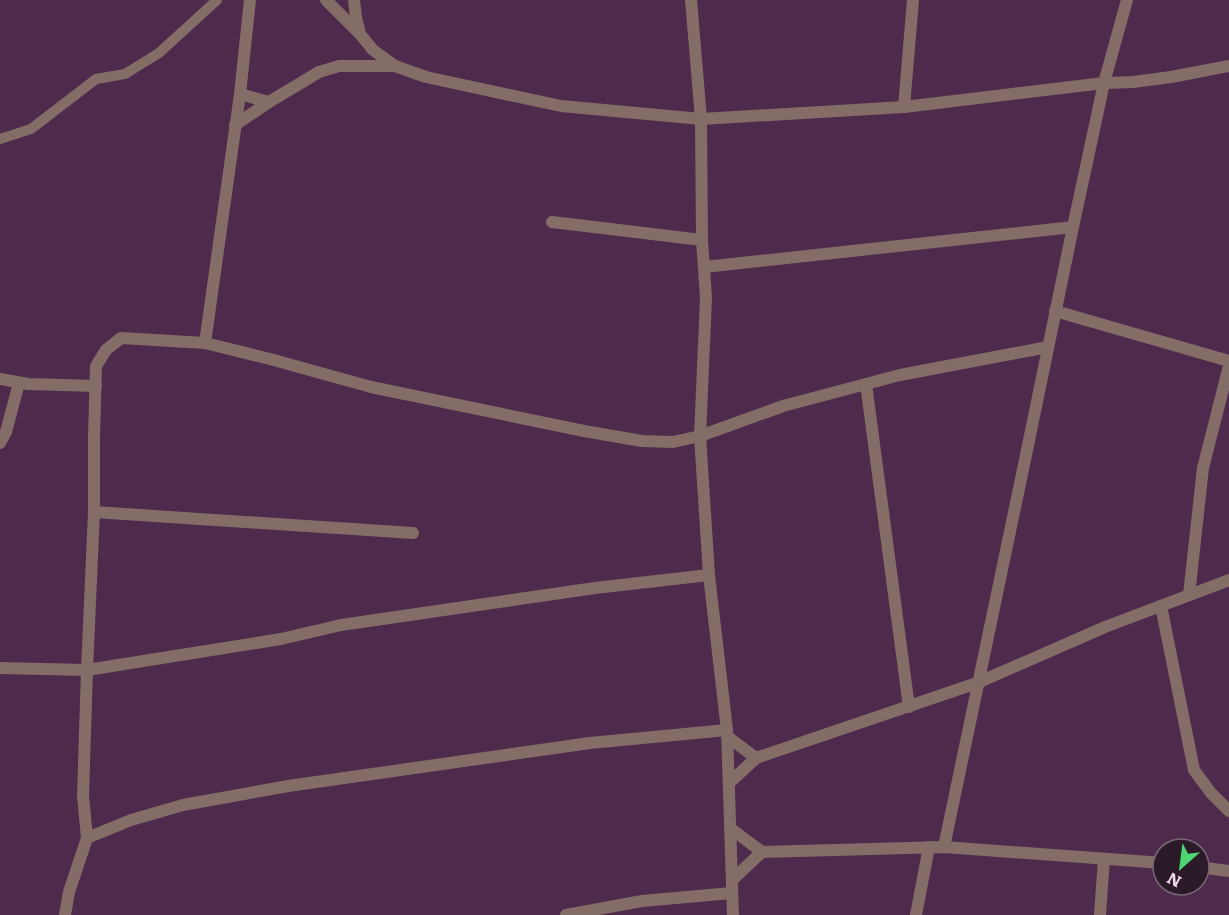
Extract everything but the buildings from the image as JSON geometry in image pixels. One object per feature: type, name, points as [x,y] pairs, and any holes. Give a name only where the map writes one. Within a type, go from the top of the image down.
[{"type":"street","points":[[205,343],[236,125],[250,0]]},
{"type":"street","points":[[326,0],[374,50],[395,66],[426,77],[561,106],[701,119],[903,106],[1152,79],[1229,66]]},
{"type":"street","points":[[354,0],[360,34]]},
{"type":"street","points":[[691,0],[701,119],[702,240],[706,298],[700,436],[709,575],[728,733],[733,915]]},
{"type":"street","points":[[903,106],[913,0]]},
{"type":"street","points":[[944,847],[1104,83],[1127,0]]},
{"type":"street","points":[[236,125],[319,72],[339,66],[395,66]]},
{"type":"street","points":[[240,94],[269,102]]},
{"type":"street","points":[[552,222],[702,240]]},
{"type":"street","points":[[704,267],[1073,227]]},
{"type":"street","points":[[1055,311],[1229,361]]},
{"type":"street","points":[[65,915],[69,892],[87,838],[83,796],[94,512],[96,366],[106,350],[121,338],[205,343],[270,358],[371,387],[584,431],[642,441],[673,442],[700,436],[783,406],[900,375],[1048,346]]},
{"type":"street","points":[[1189,595],[1203,468],[1229,366]]},
{"type":"street","points":[[0,378],[19,382],[96,386]]},
{"type":"street","points":[[0,443],[6,432],[19,382]]},
{"type":"street","points":[[867,384],[909,707]]},
{"type":"street","points":[[94,512],[413,532]]},
{"type":"street","points":[[0,668],[87,670],[281,639],[341,625],[595,588],[709,575]]},
{"type":"street","points":[[729,783],[756,758],[978,683],[1105,627],[1229,580]]},
{"type":"street","points":[[1161,606],[1194,770],[1210,793],[1229,811]]},
{"type":"street","points":[[87,838],[131,820],[183,805],[276,788],[590,742],[728,733],[756,758]]},
{"type":"street","points":[[730,828],[762,852],[944,847],[1151,862]]},
{"type":"street","points":[[916,915],[929,847]]},
{"type":"street","points":[[566,915],[732,887],[762,852]]},
{"type":"street","points":[[1100,915],[1104,858]]},
{"type":"street","points":[[1211,869],[1229,871]]},
{"type":"lane","points":[[0,139],[31,129],[96,79],[125,74],[159,53],[218,0]]}]
